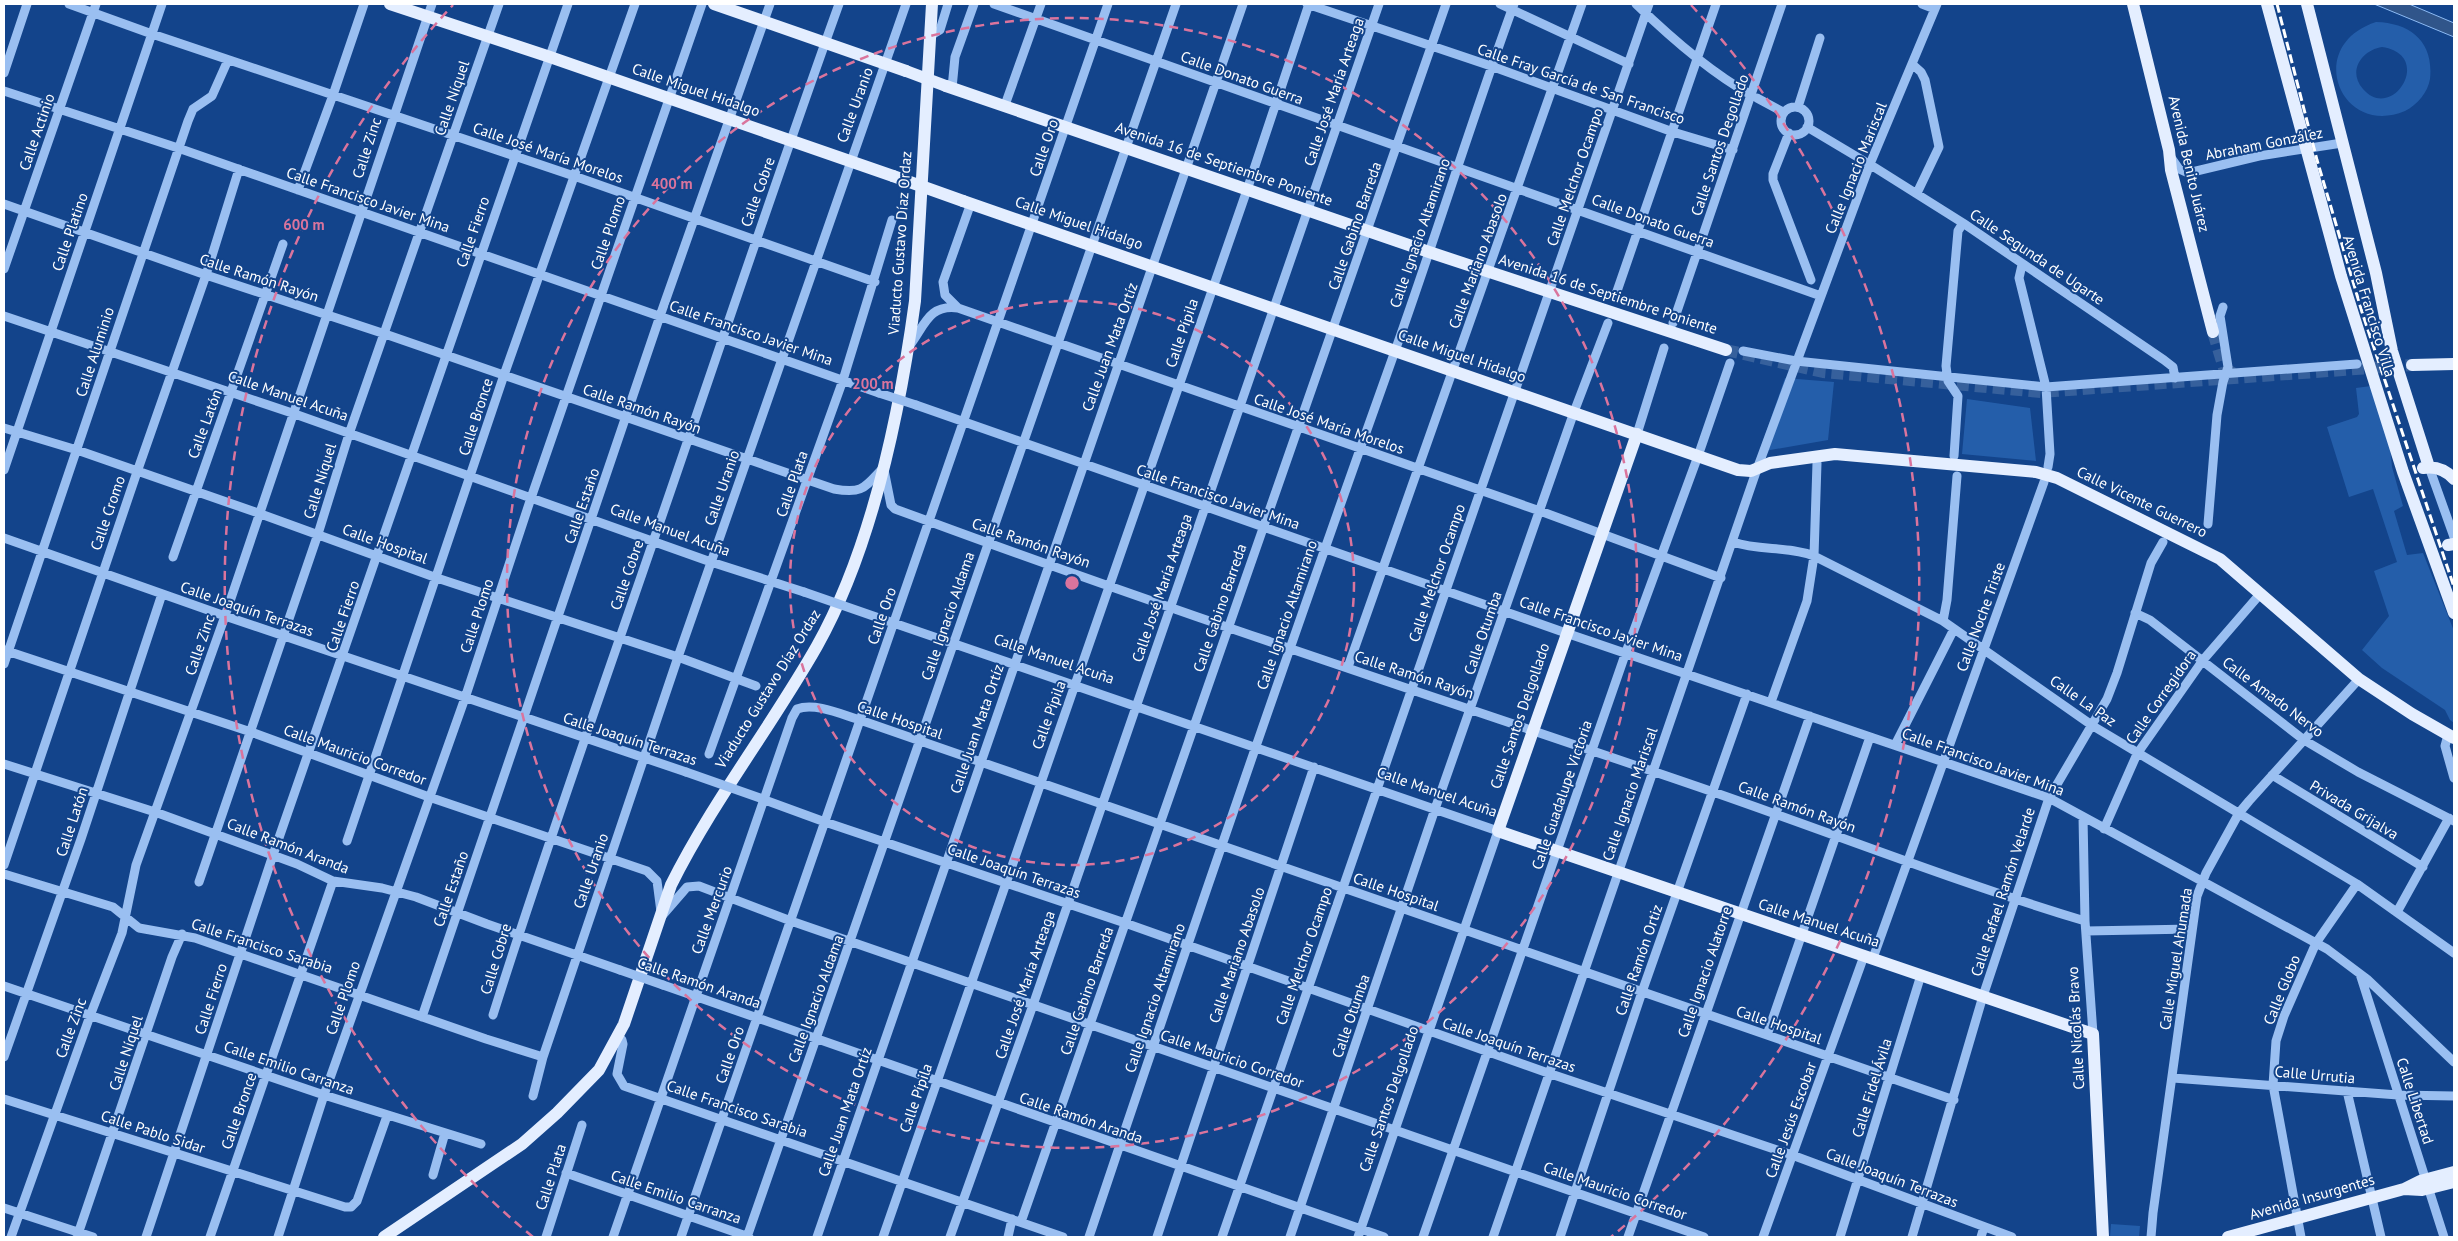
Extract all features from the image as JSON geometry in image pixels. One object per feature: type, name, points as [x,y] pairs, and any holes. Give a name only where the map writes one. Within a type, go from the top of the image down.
[{"type":"main road","name":"Calle Miguel Hidalgo","points":[[390,4],[791,139],[1738,470],[1757,469]]},
{"type":"main road","name":"Avenida 16 de Septiembre Poniente","points":[[714,4],[826,41],[949,87],[1128,147],[1246,190],[1549,293],[1728,357]]},
{"type":"main road","name":"Viaducto Gustavo Díaz Ordaz","points":[[384,1237],[522,1144],[557,1113],[599,1070],[618,1036],[671,885],[686,855],[719,798],[817,646],[832,616],[864,532],[883,468],[908,348],[915,301],[932,4]]},
{"type":"main road","name":"Avenida Benito Juárez","points":[[2133,4],[2170,156],[2171,170],[2213,332]]},
{"type":"main road","name":"Avenida Francisco Villa","points":[[2268,4],[2305,148],[2341,276],[2403,472],[2454,613]]},
{"type":"main road","name":"Avenida Francisco Villa","points":[[2307,4],[2376,274],[2394,359],[2426,468]]},
{"type":"main road","points":[[2412,365],[2454,364]]},
{"type":"main road","name":"Calle Santos Delgollado","points":[[1498,831],[1636,434]]},
{"type":"main road","name":"Calle Vicente Guerrero","points":[[1757,469],[1770,463],[1835,454],[2036,472],[2074,486],[2220,559],[2359,678],[2451,737]]},
{"type":"main road","points":[[2426,468],[2452,474]]},
{"type":"main road","name":"Calle Manuel Acuña","points":[[1498,831],[1677,894],[1869,957],[2093,1034]]},
{"type":"main road","name":"Calle Nicolás Bravo","points":[[2093,1034],[2103,1237]]},
{"type":"main road","points":[[2428,1184],[2454,1172]]},
{"type":"main road","points":[[2428,1184],[2454,1182]]},
{"type":"main road","name":"Avenida Insurgentes","points":[[2228,1237],[2372,1197],[2428,1184]]},
{"type":"street","points":[[4,73],[27,4]]},
{"type":"street","name":"Calle José María Morelos","points":[[69,4],[94,8],[152,34],[574,176],[874,282]]},
{"type":"street","name":"Calle Platino","points":[[4,470],[162,4]]},
{"type":"street","points":[[298,190],[334,95],[364,4]]},
{"type":"street","name":"Calle Zinc","points":[[11,1237],[90,1016],[119,942],[136,865],[192,712],[258,512],[432,4]]},
{"type":"street","name":"Calle Níquel","points":[[199,882],[318,534],[349,434],[499,4]]},
{"type":"street","name":"Calle Fierro","points":[[146,1237],[273,856],[568,4]]},
{"type":"street","name":"Calle Bronce","points":[[347,841],[504,375],[541,275],[635,4]]},
{"type":"street","name":"Calle Plomo","points":[[278,1237],[324,1095],[465,698],[531,498],[702,4]]},
{"type":"street","name":"Calle Estaño","points":[[422,1017],[660,316],[770,4]]},
{"type":"street","name":"Calle Cobre","points":[[493,1015],[549,838],[586,739],[721,338],[839,4]]},
{"type":"street","name":"Calle Uranio","points":[[533,1096],[543,1056],[678,657],[906,4]]},
{"type":"street","points":[[930,36],[940,30],[948,4]]},
{"type":"street","points":[[949,87],[955,57],[974,4]]},
{"type":"street","name":"Calle Donato Guerra","points":[[994,4],[1396,148],[1518,188],[1821,296]]},
{"type":"street","points":[[1005,105],[1041,4]]},
{"type":"street","name":"Calle Oro","points":[[682,1237],[1108,4]]},
{"type":"street","name":"Calle Ignacio Aldama","points":[[748,1237],[988,543],[1128,147],[1176,4]]},
{"type":"street","name":"Calle Juan Mata Ortíz","points":[[817,1237],[910,963],[1118,364],[1154,266],[1243,4]]},
{"type":"street","name":"Calle Fray García de San Francisco","points":[[1308,4],[1553,88],[1673,132],[1733,150]]},
{"type":"street","name":"Calle Pípila","points":[[883,1237],[1039,782],[1076,684],[1308,4]]},
{"type":"street","name":"Calle José María Arteaga","points":[[950,1237],[999,1103],[1272,308],[1308,211],[1379,4]]},
{"type":"street","name":"Calle Gabino Barreda","points":[[1008,1237],[1016,1221],[1091,1024],[1158,824],[1299,429],[1446,4]]},
{"type":"street","points":[[1500,4],[1513,6],[1629,64]]},
{"type":"street","name":"Calle Mariano Abasolo","points":[[1348,667],[1582,4]]},
{"type":"street","points":[[1636,4],[1698,57],[1737,87],[1783,112]]},
{"type":"street","name":"Calle Melchor Ocampo","points":[[1222,1237],[1649,4]]},
{"type":"street","points":[[1615,297],[1716,4]]},
{"type":"street","name":"Calle Santos Degollado","points":[[1673,323],[1733,150],[1754,97],[1782,4]]},
{"type":"street","points":[[1922,4],[1936,6]]},
{"type":"street","name":"Calle Ignacio Altamirano","points":[[1089,1237],[1187,945],[1258,747],[1289,647],[1395,350],[1490,66],[1513,6]]},
{"type":"street","name":"Calle Ignacio Mariscal","points":[[1493,1237],[1757,469],[1870,164],[1936,6]]},
{"type":"street","name":"Calle Actinio","points":[[4,270],[94,8]]},
{"type":"street","points":[[1798,107],[1820,38]]},
{"type":"street","name":"Calle Aluminio","points":[[4,664],[6,651],[78,450],[109,351],[144,253],[178,148],[193,109],[212,96],[228,60]]},
{"type":"street","points":[[1912,64],[1921,72],[1925,80],[1938,147],[1917,193]]},
{"type":"street","name":"Calle Francisco Javier Mina","points":[[4,91],[239,169],[1566,633],[1687,672],[2048,798],[2316,943],[2360,974],[2454,1062]]},
{"type":"street","points":[[1792,107],[1798,107],[1803,109],[1808,117],[1807,127],[1799,134],[1788,133],[1780,122],[1783,112],[1792,107]]},
{"type":"street","points":[[1807,127],[1864,161]]},
{"type":"street","points":[[1788,133],[1773,174],[1773,180],[1811,280]]},
{"type":"street","name":"Abraham González","points":[[2170,156],[2179,169],[2188,173],[2305,148],[2342,143]]},
{"type":"street","name":"Calle Segunda de Ugarte","points":[[1874,167],[1963,222],[2022,265],[2164,360],[2173,367],[2175,378]]},
{"type":"street","name":"Calle Cromo","points":[[4,865],[68,673],[206,275],[239,169]]},
{"type":"street","points":[[958,308],[945,295],[944,282],[967,202]]},
{"type":"street","name":"Calle Ramón Rayón","points":[[4,204],[206,275],[385,334],[834,489],[854,492],[864,489],[883,468]]},
{"type":"street","name":"Calle Plata","points":[[709,754],[843,380],[892,220]]},
{"type":"street","points":[[1954,456],[1958,396],[1947,377],[1958,232],[1963,222]]},
{"type":"street","name":"Calle Latón","points":[[173,558],[231,393],[263,294],[283,244]]},
{"type":"street","points":[[2022,265],[2019,278],[2046,387],[2050,454],[2048,468]]},
{"type":"street","points":[[908,348],[935,311],[944,307],[958,308]]},
{"type":"street","points":[[2208,524],[2217,415],[2228,365],[2220,316],[2224,307]]},
{"type":"street","name":"Calle José María Morelos","points":[[958,308],[1238,408],[1540,511],[1721,578]]},
{"type":"street","name":"Calle Manuel Acuña","points":[[4,316],[292,413],[711,562],[954,642],[1498,831]]},
{"type":"street","name":"Calle Otumba","points":[[1290,1237],[1435,810],[1574,412],[1608,323]]},
{"type":"street","name":"Calle Santos Delgollado","points":[[1636,434],[1664,348]]},
{"type":"street","points":[[1743,351],[1796,362],[2046,387],[2357,364]]},
{"type":"street","name":"Calle Guadalupe Victoria","points":[[1423,1237],[1626,652],[1698,456],[1728,357]]},
{"type":"street","name":"Calle Hospital","points":[[4,428],[78,450],[195,492],[258,512],[437,578],[678,657],[756,686]]},
{"type":"street","points":[[1771,702],[1807,601],[1814,556],[1818,463]]},
{"type":"street","name":"Calle Ramón Rayón","points":[[883,468],[891,505],[895,509],[928,522],[1170,607],[1471,708],[2015,899],[2086,921]]},
{"type":"street","name":"Avenida Francisco Villa","points":[[2426,468],[2452,542]]},
{"type":"street","points":[[1943,621],[1947,600],[1957,476]]},
{"type":"street","name":"Calle Noche Triste","points":[[1942,761],[1994,626],[2044,482]]},
{"type":"street","name":"Calle Joaquín Terrazas","points":[[4,538],[102,574],[1124,923],[1548,1074],[1792,1155],[1922,1206],[2012,1237]]},
{"type":"street","name":"Calle La Paz","points":[[1733,542],[1745,546],[1796,551],[1814,556],[1943,621],[2093,726],[2357,884],[2454,953]]},
{"type":"street","name":"Calle Rafael Ramón Velarde","points":[[1912,1237],[1954,1100],[1983,996],[2048,798],[2093,726],[2117,673],[2151,563],[2163,542]]},
{"type":"street","name":"Calle Corregidora","points":[[2104,829],[2137,754],[2203,660],[2261,593]]},
{"type":"street","name":"Calle Latón","points":[[4,1057],[96,793],[162,594]]},
{"type":"street","name":"Calle Amado Nervo","points":[[2135,613],[2150,620],[2304,740],[2358,772],[2452,819]]},
{"type":"street","points":[[1894,745],[1954,629]]},
{"type":"street","name":"Calle Mauricio Corredor","points":[[6,651],[251,732],[429,797],[647,870],[657,881],[661,917]]},
{"type":"street","name":"Calle Miguel Ahumada","points":[[2151,1237],[2152,1213],[2173,1078],[2192,929],[2202,882],[2239,813],[2359,678]]},
{"type":"street","name":"Calle Ramón Ortiz","points":[[1560,1237],[1642,992],[1747,694]]},
{"type":"street","name":"Calle Mercurio","points":[[613,1237],[731,899],[763,799],[795,712],[803,708],[830,711]]},
{"type":"street","name":"Calle Hospital","points":[[830,711],[1954,1100]]},
{"type":"street","name":"Calle Ignacio Alatorre","points":[[1628,1237],[1704,1014],[1810,716]]},
{"type":"street","points":[[1767,1035],[1870,737]]},
{"type":"street","points":[[2451,737],[2445,746],[2454,778]]},
{"type":"street","name":"Calle Jesús Escobar","points":[[1763,1237],[1830,1057],[1909,862],[1942,761]]},
{"type":"street","name":"Calle Ramón Aranda","points":[[4,764],[216,833],[333,881],[396,891],[1239,1187],[1360,1233],[1384,1237]]},
{"type":"street","name":"Calle Mariano Abasolo","points":[[1157,1237],[1314,766]]},
{"type":"street","name":"Privada Grijalva","points":[[2272,775],[2423,867]]},
{"type":"street","name":"Calle Nicolás Bravo","points":[[2083,817],[2086,931],[2093,1034]]},
{"type":"street","points":[[2397,912],[2452,819]]},
{"type":"street","name":"Calle Santos Delgollado","points":[[1360,1233],[1498,831]]},
{"type":"street","name":"Calle Francisco Sarabia","points":[[4,874],[113,907],[139,928],[182,934],[301,973],[422,1017],[543,1056]]},
{"type":"street","name":"Calle Bronce","points":[[210,1237],[333,881]]},
{"type":"street","name":"Calle Globo","points":[[2301,1237],[2273,1085],[2276,1041],[2284,1016],[2316,943],[2357,884]]},
{"type":"street","name":"Calle Mauricio Corredor","points":[[661,917],[684,890],[695,886],[910,963],[1454,1149],[1699,1236]]},
{"type":"street","points":[[2086,931],[2192,929]]},
{"type":"street","name":"Calle Níquel","points":[[78,1235],[172,957],[182,934]]},
{"type":"street","name":"Calle Libertad","points":[[2360,974],[2444,1237]]},
{"type":"street","name":"Calle Fidel Ávila","points":[[1840,1237],[1921,975]]},
{"type":"street","name":"Calle Emilio Carranza","points":[[4,986],[387,1116],[481,1144]]},
{"type":"street","name":"Calle Francisco Sarabia","points":[[618,1036],[622,1040],[622,1044],[617,1074],[624,1086],[722,1118],[1063,1237]]},
{"type":"street","name":"Calle Urrutia","points":[[2173,1078],[2347,1092],[2454,1096]]},
{"type":"street","points":[[2347,1092],[2381,1237]]},
{"type":"street","name":"Calle Pablo Sidar","points":[[4,1099],[336,1205],[351,1207],[357,1201],[387,1116]]},
{"type":"street","name":"Calle Plata","points":[[546,1237],[582,1125]]},
{"type":"street","points":[[433,1175],[445,1133]]},
{"type":"street","name":"Calle Emilio Carranza","points":[[566,1173],[748,1237]]},
{"type":"street","points":[[4,1208],[78,1235],[92,1237]]},
{"type":"street","points":[[1980,1237],[1984,1227]]},
{"type":"shaded area","points":[[2374,4],[2409,4],[2454,23],[2454,37]]},
{"type":"shaded area","points":[[2376,22],[2400,26],[2418,37],[2428,55],[2430,79],[2421,98],[2414,105],[2405,111],[2382,116],[2363,112],[2348,101],[2339,86],[2336,68],[2341,50],[2354,34]],"holes":[[[2382,47],[2398,52],[2405,62],[2407,73],[2403,84],[2396,93],[2386,98],[2374,97],[2363,89],[2358,82],[2356,75],[2359,62],[2368,52]]]},
{"type":"shaded area","points":[[1785,378],[1834,382],[1828,440],[1759,452]]},
{"type":"shaded area","points":[[2371,386],[2390,446],[2392,467],[2403,506],[2394,511],[2407,555],[2423,553],[2454,631],[2454,723],[2450,720],[2445,710],[2382,668],[2362,650],[2389,616],[2374,571],[2397,562],[2373,489],[2349,497],[2327,427],[2357,417],[2359,414],[2356,388]]},
{"type":"shaded area","points":[[1967,399],[2030,408],[2036,461],[1962,454]]},
{"type":"shaded area","points":[[2111,1224],[2140,1226],[2139,1237],[2110,1237]]},
{"type":"tunnel","points":[[2213,332],[2224,368],[2236,375]]},
{"type":"tunnel","points":[[1726,350],[1823,372],[2041,392],[2412,365]]},
{"type":"railway","points":[[2277,4],[2317,160],[2362,312],[2454,587]]}]
